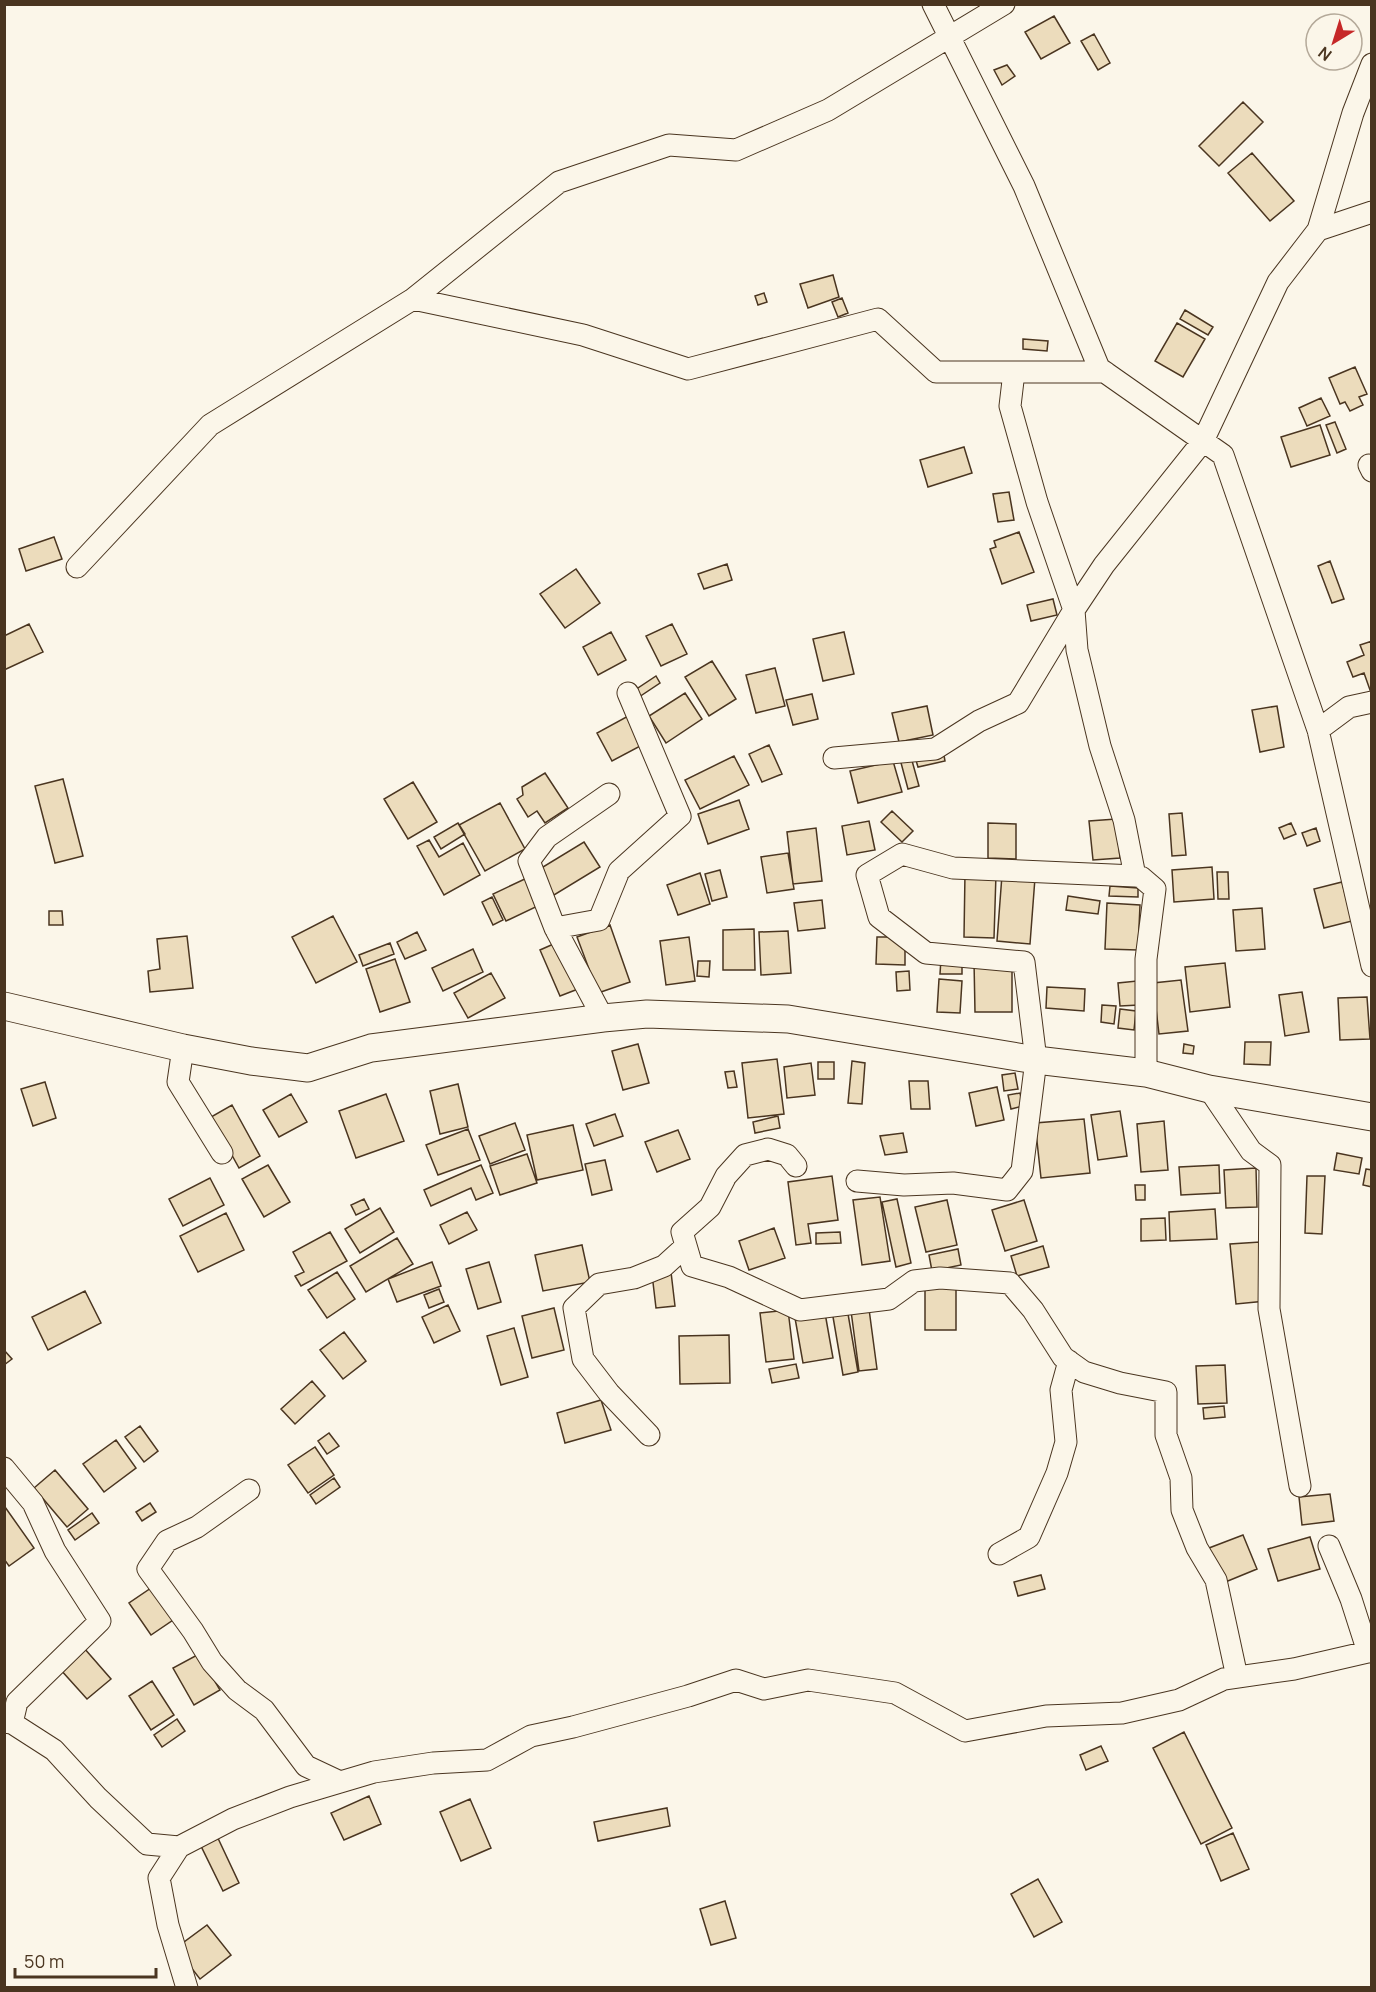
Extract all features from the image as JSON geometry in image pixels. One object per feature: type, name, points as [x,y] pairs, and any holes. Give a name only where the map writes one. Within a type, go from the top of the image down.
[{"type":"main road","points":[[4,1006],[183,1048],[251,1061],[308,1068],[371,1048],[603,1018],[647,1014],[788,1019],[1036,1060],[1146,1073],[1209,1089],[1371,1117]]},
{"type":"street","points":[[933,4],[1024,186],[1099,368],[1223,455],[1318,730],[1371,966]]},
{"type":"street","points":[[77,567],[210,425],[413,298],[559,182],[669,146],[736,150],[828,110],[1004,4]]},
{"type":"street","points":[[834,758],[935,749],[979,721],[1018,704],[1074,610],[1104,565],[1203,441],[1278,282],[1318,230],[1353,113],[1371,64]]},
{"type":"street","points":[[1318,230],[1371,212]]},
{"type":"street","points":[[413,298],[583,335],[688,369],[878,319],[936,372],[1105,372]]},
{"type":"street","points":[[1014,372],[1010,406],[1037,502],[1074,610],[1077,650],[1101,746],[1124,820],[1135,876]]},
{"type":"street","points":[[555,928],[599,920],[619,871],[681,816],[628,693]]},
{"type":"street","points":[[1318,730],[1349,707],[1371,702]]},
{"type":"street","points":[[603,1018],[555,928],[529,861],[546,837],[609,794]]},
{"type":"street","points":[[857,1181],[904,1185],[953,1183],[1007,1190],[1022,1172],[1036,1060],[1024,962],[926,953],[879,917],[867,875],[902,854],[953,868],[1135,876],[1141,877],[1155,889],[1146,959],[1146,1073]]},
{"type":"street","points":[[183,1048],[178,1082],[222,1153]]},
{"type":"street","points":[[1209,1089],[1251,1151],[1270,1165],[1269,1309],[1300,1486]]},
{"type":"street","points":[[796,1166],[787,1155],[768,1149],[744,1155],[726,1176],[710,1207],[682,1232],[692,1266],[729,1277],[800,1310],[889,1299],[914,1281],[940,1278],[1010,1283],[1033,1310],[1063,1357],[1084,1372],[1120,1383],[1166,1392],[1166,1435],[1181,1478],[1182,1510],[1197,1548],[1216,1580],[1237,1677]]},
{"type":"street","points":[[649,1435],[609,1393],[583,1359],[574,1308],[599,1284],[634,1278],[664,1266],[686,1246]]},
{"type":"street","points":[[999,1554],[1029,1538],[1057,1473],[1066,1442],[1061,1390],[1069,1361]]},
{"type":"street","points":[[4,1468],[33,1503],[55,1551],[100,1621],[17,1702],[8,1722],[54,1750],[98,1798],[147,1844],[179,1847]]},
{"type":"street","points":[[249,1491],[196,1527],[167,1541],[148,1569],[193,1631],[212,1662],[237,1690],[264,1710],[306,1766],[340,1782]]},
{"type":"street","points":[[187,1988],[168,1924],[159,1878],[179,1847],[233,1819],[290,1797],[374,1772],[433,1763],[487,1760],[531,1736],[688,1696],[736,1680],[764,1689],[808,1680],[895,1693],[965,1731],[1046,1716],[1122,1713],[1179,1700],[1224,1678],[1294,1669],[1370,1651],[1329,1546]]},
{"type":"building","points":[[1054,16],[1070,43],[1041,59],[1025,32]]},
{"type":"building","points":[[1094,34],[1110,63],[1098,70],[1081,41]]},
{"type":"building","points":[[1007,65],[1015,76],[1002,85],[994,70]]},
{"type":"building","points":[[1243,102],[1263,122],[1219,166],[1199,146]]},
{"type":"building","points":[[1252,153],[1294,201],[1270,221],[1228,173]]},
{"type":"building","points":[[833,275],[839,297],[808,308],[800,284]]},
{"type":"building","points":[[764,293],[767,302],[758,305],[755,296]]},
{"type":"building","points":[[842,298],[848,313],[838,317],[832,302]]},
{"type":"building","points":[[1185,310],[1213,327],[1208,335],[1180,319]]},
{"type":"building","points":[[1177,323],[1205,339],[1183,377],[1155,361]]},
{"type":"building","points":[[1023,339],[1048,341],[1047,351],[1023,349]]},
{"type":"building","points":[[1355,367],[1367,394],[1359,397],[1363,405],[1350,411],[1345,402],[1340,404],[1329,378]]},
{"type":"building","points":[[1321,398],[1330,416],[1307,426],[1299,408]]},
{"type":"building","points":[[1335,422],[1346,449],[1337,453],[1326,425]]},
{"type":"building","points":[[1320,425],[1330,455],[1291,467],[1281,437]]},
{"type":"building","points":[[964,447],[972,473],[928,487],[920,460]]},
{"type":"building","points":[[1009,492],[1014,520],[998,522],[993,494]]},
{"type":"building","points":[[1019,532],[1034,572],[1002,584],[990,549],[996,547],[994,541]]},
{"type":"building","points":[[54,537],[62,559],[26,571],[19,549]]},
{"type":"building","points":[[1330,561],[1344,599],[1332,603],[1318,566]]},
{"type":"building","points":[[727,564],[732,580],[704,589],[698,574]]},
{"type":"building","points":[[576,569],[600,603],[565,628],[540,594]]},
{"type":"building","points":[[1053,599],[1057,615],[1031,621],[1027,605]]},
{"type":"building","points":[[29,624],[43,652],[4,670],[4,636]]},
{"type":"building","points":[[672,624],[687,654],[661,666],[646,636]]},
{"type":"building","points":[[611,632],[626,660],[598,675],[583,647]]},
{"type":"building","points":[[844,632],[854,674],[823,681],[813,639]]},
{"type":"building","points":[[1372,641],[1372,689],[1370,690],[1364,673],[1353,677],[1347,662],[1364,655],[1360,645]]},
{"type":"building","points":[[712,661],[736,699],[709,716],[685,677]]},
{"type":"building","points":[[775,668],[785,706],[756,713],[746,675]]},
{"type":"building","points":[[656,676],[660,683],[639,697],[635,690]]},
{"type":"building","points":[[685,693],[702,719],[666,743],[649,716]]},
{"type":"building","points":[[812,694],[818,719],[793,725],[786,700]]},
{"type":"building","points":[[927,706],[933,735],[899,742],[892,713]]},
{"type":"building","points":[[1277,706],[1284,747],[1260,752],[1252,710]]},
{"type":"building","points":[[630,715],[646,743],[612,761],[597,733]]},
{"type":"building","points":[[769,745],[782,774],[762,782],[749,754]]},
{"type":"building","points":[[943,750],[945,761],[918,767],[915,757]]},
{"type":"building","points":[[734,756],[749,785],[700,809],[685,780]]},
{"type":"building","points":[[911,757],[919,786],[908,789],[900,759]]},
{"type":"building","points":[[893,761],[902,792],[858,803],[850,771]]},
{"type":"building","points":[[545,773],[568,808],[545,823],[537,811],[528,817],[517,799],[523,795],[522,787]]},
{"type":"building","points":[[63,779],[83,856],[55,863],[35,786]]},
{"type":"building","points":[[413,782],[437,822],[408,839],[384,799]]},
{"type":"building","points":[[739,800],[749,829],[708,844],[698,814]]},
{"type":"building","points":[[500,803],[525,849],[485,871],[459,825]]},
{"type":"building","points":[[892,811],[913,831],[902,842],[881,822]]},
{"type":"building","points":[[1182,813],[1186,855],[1172,856],[1169,814]]},
{"type":"building","points":[[1116,819],[1120,858],[1093,860],[1089,821]]},
{"type":"building","points":[[869,821],[875,850],[847,855],[842,826]]},
{"type":"building","points":[[458,823],[465,834],[441,849],[434,837]]},
{"type":"building","points":[[988,823],[1016,824],[1016,859],[988,858]]},
{"type":"building","points":[[1291,823],[1296,834],[1284,839],[1279,828]]},
{"type":"building","points":[[816,828],[822,881],[793,884],[787,832]]},
{"type":"building","points":[[1316,828],[1320,841],[1307,846],[1302,833]]},
{"type":"building","points":[[429,840],[439,857],[463,843],[480,875],[444,895],[417,846]]},
{"type":"building","points":[[584,842],[600,867],[554,895],[538,870]]},
{"type":"building","points":[[788,853],[794,889],[767,893],[761,857]]},
{"type":"building","points":[[1212,867],[1214,899],[1174,902],[1172,870]]},
{"type":"building","points":[[720,870],[727,897],[712,901],[705,874]]},
{"type":"building","points":[[1217,872],[1228,872],[1229,899],[1218,899]]},
{"type":"building","points":[[700,873],[710,904],[678,915],[667,885]]},
{"type":"building","points":[[965,873],[996,874],[994,938],[964,937]]},
{"type":"building","points":[[1002,875],[1035,878],[1030,944],[997,941]]},
{"type":"building","points":[[529,877],[542,904],[506,921],[493,894]]},
{"type":"building","points":[[1342,882],[1352,921],[1324,928],[1314,889]]},
{"type":"building","points":[[1110,886],[1138,888],[1138,897],[1109,896]]},
{"type":"building","points":[[1068,896],[1100,901],[1098,914],[1066,910]]},
{"type":"building","points":[[492,897],[503,920],[493,925],[482,902]]},
{"type":"building","points":[[822,900],[825,928],[798,931],[794,903]]},
{"type":"building","points":[[1107,903],[1140,905],[1138,950],[1105,949]]},
{"type":"building","points":[[1262,908],[1265,949],[1236,951],[1233,910]]},
{"type":"building","points":[[49,911],[62,911],[63,925],[49,925]]},
{"type":"building","points":[[333,916],[357,962],[316,983],[292,937]]},
{"type":"building","points":[[610,925],[630,982],[598,993],[577,937]]},
{"type":"building","points":[[754,929],[755,970],[723,970],[723,930]]},
{"type":"building","points":[[788,931],[791,973],[761,975],[759,932]]},
{"type":"building","points":[[417,932],[426,950],[405,959],[397,942]]},
{"type":"building","points":[[187,936],[193,988],[150,992],[148,971],[160,969],[157,939]]},
{"type":"building","points":[[689,937],[695,981],[666,985],[660,941]]},
{"type":"building","points":[[877,937],[905,937],[905,965],[876,964]]},
{"type":"building","points":[[558,942],[578,989],[560,996],[540,950]]},
{"type":"building","points":[[390,943],[394,954],[363,966],[359,955]]},
{"type":"building","points":[[473,949],[483,972],[443,991],[432,968]]},
{"type":"building","points":[[395,959],[410,1002],[380,1012],[366,969]]},
{"type":"building","points":[[941,959],[962,959],[962,974],[940,974]]},
{"type":"building","points":[[698,961],[710,961],[709,977],[697,976]]},
{"type":"building","points":[[974,961],[1012,961],[1012,1012],[975,1012]]},
{"type":"building","points":[[1225,963],[1230,1007],[1190,1012],[1185,967]]},
{"type":"building","points":[[909,971],[910,990],[897,991],[896,972]]},
{"type":"building","points":[[491,973],[505,998],[468,1018],[454,993]]},
{"type":"building","points":[[939,979],[962,981],[960,1013],[937,1012]]},
{"type":"building","points":[[1181,980],[1188,1031],[1159,1034],[1153,983]]},
{"type":"building","points":[[1137,981],[1139,1005],[1120,1006],[1118,983]]},
{"type":"building","points":[[1047,987],[1085,989],[1084,1011],[1046,1008]]},
{"type":"building","points":[[1302,992],[1309,1032],[1285,1036],[1279,995]]},
{"type":"building","points":[[1367,997],[1370,1039],[1340,1040],[1338,998]]},
{"type":"building","points":[[1102,1005],[1116,1006],[1114,1024],[1101,1022]]},
{"type":"building","points":[[1120,1009],[1136,1011],[1134,1030],[1118,1028]]},
{"type":"building","points":[[1245,1042],[1271,1042],[1270,1065],[1244,1064]]},
{"type":"building","points":[[638,1044],[649,1083],[623,1090],[612,1051]]},
{"type":"building","points":[[1184,1044],[1194,1046],[1193,1054],[1183,1053]]},
{"type":"building","points":[[777,1059],[784,1114],[748,1118],[742,1063]]},
{"type":"building","points":[[852,1061],[865,1063],[862,1104],[848,1103]]},
{"type":"building","points":[[818,1062],[834,1062],[834,1079],[818,1079]]},
{"type":"building","points":[[811,1063],[815,1095],[787,1098],[784,1067]]},
{"type":"building","points":[[734,1071],[737,1087],[728,1088],[725,1072]]},
{"type":"building","points":[[1015,1073],[1018,1089],[1004,1091],[1002,1075]]},
{"type":"building","points":[[909,1081],[928,1081],[930,1109],[911,1109]]},
{"type":"building","points":[[45,1082],[56,1118],[33,1126],[21,1089]]},
{"type":"building","points":[[458,1084],[468,1127],[440,1134],[430,1091]]},
{"type":"building","points":[[997,1087],[1004,1120],[976,1126],[969,1093]]},
{"type":"building","points":[[1020,1093],[1023,1106],[1011,1109],[1008,1095]]},
{"type":"building","points":[[291,1094],[307,1122],[279,1137],[263,1110]]},
{"type":"building","points":[[386,1094],[404,1141],[356,1158],[339,1111]]},
{"type":"building","points":[[232,1105],[260,1156],[239,1168],[211,1117]]},
{"type":"building","points":[[1120,1111],[1127,1156],[1098,1160],[1091,1115]]},
{"type":"building","points":[[615,1114],[623,1136],[594,1146],[586,1124]]},
{"type":"building","points":[[778,1116],[780,1128],[755,1133],[753,1122]]},
{"type":"building","points":[[1084,1119],[1090,1173],[1041,1178],[1035,1123]]},
{"type":"building","points":[[1164,1121],[1168,1170],[1141,1172],[1137,1124]]},
{"type":"building","points":[[515,1123],[525,1150],[490,1164],[479,1136]]},
{"type":"building","points":[[573,1125],[583,1170],[537,1180],[527,1135]]},
{"type":"building","points":[[468,1129],[480,1160],[438,1175],[426,1145]]},
{"type":"building","points":[[678,1130],[690,1159],[657,1172],[645,1142]]},
{"type":"building","points":[[903,1133],[907,1152],[885,1155],[880,1136]]},
{"type":"building","points":[[1337,1153],[1362,1158],[1359,1174],[1334,1170]]},
{"type":"building","points":[[527,1154],[537,1183],[500,1195],[490,1166]]},
{"type":"building","points":[[605,1160],[612,1190],[592,1195],[585,1164]]},
{"type":"building","points":[[268,1165],[290,1202],[264,1217],[242,1179]]},
{"type":"building","points":[[481,1165],[493,1193],[476,1200],[471,1188],[431,1206],[424,1190]]},
{"type":"building","points":[[1219,1165],[1220,1193],[1181,1195],[1179,1167]]},
{"type":"building","points":[[1256,1168],[1257,1207],[1226,1208],[1224,1170]]},
{"type":"building","points":[[1366,1169],[1372,1170],[1372,1187],[1363,1185]]},
{"type":"building","points":[[832,1176],[838,1220],[808,1224],[811,1243],[796,1245],[788,1182]]},
{"type":"building","points":[[1307,1176],[1325,1176],[1322,1234],[1305,1233]]},
{"type":"building","points":[[210,1178],[224,1205],[183,1226],[169,1199]]},
{"type":"building","points":[[1135,1185],[1145,1185],[1145,1200],[1136,1200]]},
{"type":"building","points":[[880,1197],[890,1261],[862,1265],[853,1200]]},
{"type":"building","points":[[364,1199],[369,1209],[356,1215],[351,1205]]},
{"type":"building","points":[[897,1199],[911,1263],[896,1267],[882,1202]]},
{"type":"building","points":[[947,1200],[957,1245],[926,1252],[915,1207]]},
{"type":"building","points":[[1024,1200],[1037,1241],[1005,1251],[992,1210]]},
{"type":"building","points":[[380,1208],[394,1232],[360,1253],[345,1229]]},
{"type":"building","points":[[1215,1209],[1217,1239],[1170,1241],[1169,1212]]},
{"type":"building","points":[[467,1212],[477,1230],[449,1244],[440,1225]]},
{"type":"building","points":[[226,1213],[244,1250],[198,1272],[180,1236]]},
{"type":"building","points":[[1165,1218],[1166,1240],[1141,1241],[1141,1219]]},
{"type":"building","points":[[774,1228],[785,1258],[749,1270],[739,1241]]},
{"type":"building","points":[[330,1232],[347,1261],[301,1286],[295,1276],[304,1272],[293,1252]]},
{"type":"building","points":[[840,1232],[841,1243],[816,1244],[816,1233]]},
{"type":"building","points":[[397,1238],[413,1264],[366,1292],[350,1266]]},
{"type":"building","points":[[1260,1242],[1266,1301],[1236,1304],[1230,1244]]},
{"type":"building","points":[[582,1245],[590,1282],[543,1291],[535,1255]]},
{"type":"building","points":[[1043,1246],[1049,1267],[1017,1276],[1011,1256]]},
{"type":"building","points":[[958,1249],[961,1265],[932,1271],[929,1255]]},
{"type":"building","points":[[432,1262],[441,1286],[397,1302],[388,1279]]},
{"type":"building","points":[[489,1262],[501,1302],[478,1309],[466,1269]]},
{"type":"building","points":[[337,1272],[355,1299],[327,1318],[308,1290]]},
{"type":"building","points":[[671,1272],[675,1306],[656,1308],[652,1274]]},
{"type":"building","points":[[925,1285],[956,1285],[956,1330],[925,1330]]},
{"type":"building","points":[[439,1289],[444,1302],[429,1308],[424,1295]]},
{"type":"building","points":[[85,1291],[101,1323],[48,1350],[32,1317]]},
{"type":"building","points":[[448,1305],[460,1331],[434,1343],[422,1317]]},
{"type":"building","points":[[554,1308],[564,1350],[532,1358],[522,1316]]},
{"type":"building","points":[[847,1308],[858,1372],[843,1375],[832,1311]]},
{"type":"building","points":[[869,1309],[877,1369],[859,1371],[851,1311]]},
{"type":"building","points":[[788,1310],[794,1359],[766,1362],[760,1313]]},
{"type":"building","points":[[825,1313],[833,1358],[803,1363],[795,1318]]},
{"type":"building","points":[[514,1328],[528,1377],[501,1385],[487,1336]]},
{"type":"building","points":[[344,1332],[366,1361],[343,1379],[320,1350]]},
{"type":"building","points":[[729,1335],[730,1383],[680,1384],[679,1336]]},
{"type":"building","points":[[4,1350],[12,1359],[4,1365]]},
{"type":"building","points":[[796,1364],[799,1378],[772,1383],[769,1369]]},
{"type":"building","points":[[1225,1365],[1227,1403],[1198,1404],[1196,1366]]},
{"type":"building","points":[[312,1381],[325,1396],[295,1424],[281,1409]]},
{"type":"building","points":[[601,1400],[611,1430],[565,1443],[557,1413]]},
{"type":"building","points":[[1224,1406],[1225,1417],[1204,1419],[1203,1408]]},
{"type":"building","points":[[140,1426],[158,1451],[144,1462],[125,1437]]},
{"type":"building","points":[[329,1433],[339,1446],[327,1454],[318,1441]]},
{"type":"building","points":[[116,1440],[136,1468],[104,1492],[83,1464]]},
{"type":"building","points":[[315,1447],[334,1475],[308,1493],[288,1465]]},
{"type":"building","points":[[55,1470],[88,1509],[67,1527],[34,1488]]},
{"type":"building","points":[[334,1478],[340,1487],[316,1504],[310,1495]]},
{"type":"building","points":[[1330,1494],[1334,1521],[1302,1525],[1299,1497]]},
{"type":"building","points":[[150,1503],[156,1512],[142,1521],[136,1512]]},
{"type":"building","points":[[5,1507],[34,1548],[9,1566],[4,1559]]},
{"type":"building","points":[[92,1513],[99,1523],[75,1540],[68,1530]]},
{"type":"building","points":[[1243,1535],[1257,1569],[1223,1583],[1209,1548]]},
{"type":"building","points":[[1310,1537],[1320,1569],[1278,1581],[1268,1549]]},
{"type":"building","points":[[1041,1575],[1045,1589],[1018,1596],[1014,1582]]},
{"type":"building","points":[[154,1586],[176,1618],[151,1635],[129,1603]]},
{"type":"building","points":[[84,1648],[111,1679],[87,1699],[60,1669]]},
{"type":"building","points":[[199,1654],[220,1690],[194,1705],[173,1668]]},
{"type":"building","points":[[152,1681],[174,1715],[151,1730],[129,1696]]},
{"type":"building","points":[[177,1719],[185,1731],[162,1747],[154,1735]]},
{"type":"building","points":[[1184,1732],[1232,1828],[1201,1844],[1153,1748]]},
{"type":"building","points":[[1101,1746],[1108,1761],[1086,1770],[1080,1755]]},
{"type":"building","points":[[369,1796],[381,1824],[344,1840],[331,1813]]},
{"type":"building","points":[[470,1799],[491,1848],[461,1861],[440,1812]]},
{"type":"building","points":[[667,1808],[670,1826],[598,1841],[594,1822]]},
{"type":"building","points":[[1233,1833],[1249,1869],[1221,1881],[1206,1845]]},
{"type":"building","points":[[216,1834],[239,1883],[223,1891],[199,1842]]},
{"type":"building","points":[[1038,1879],[1062,1922],[1034,1937],[1011,1894]]},
{"type":"building","points":[[725,1901],[736,1938],[711,1945],[700,1909]]},
{"type":"building","points":[[207,1925],[231,1955],[200,1979],[176,1948]]}]
